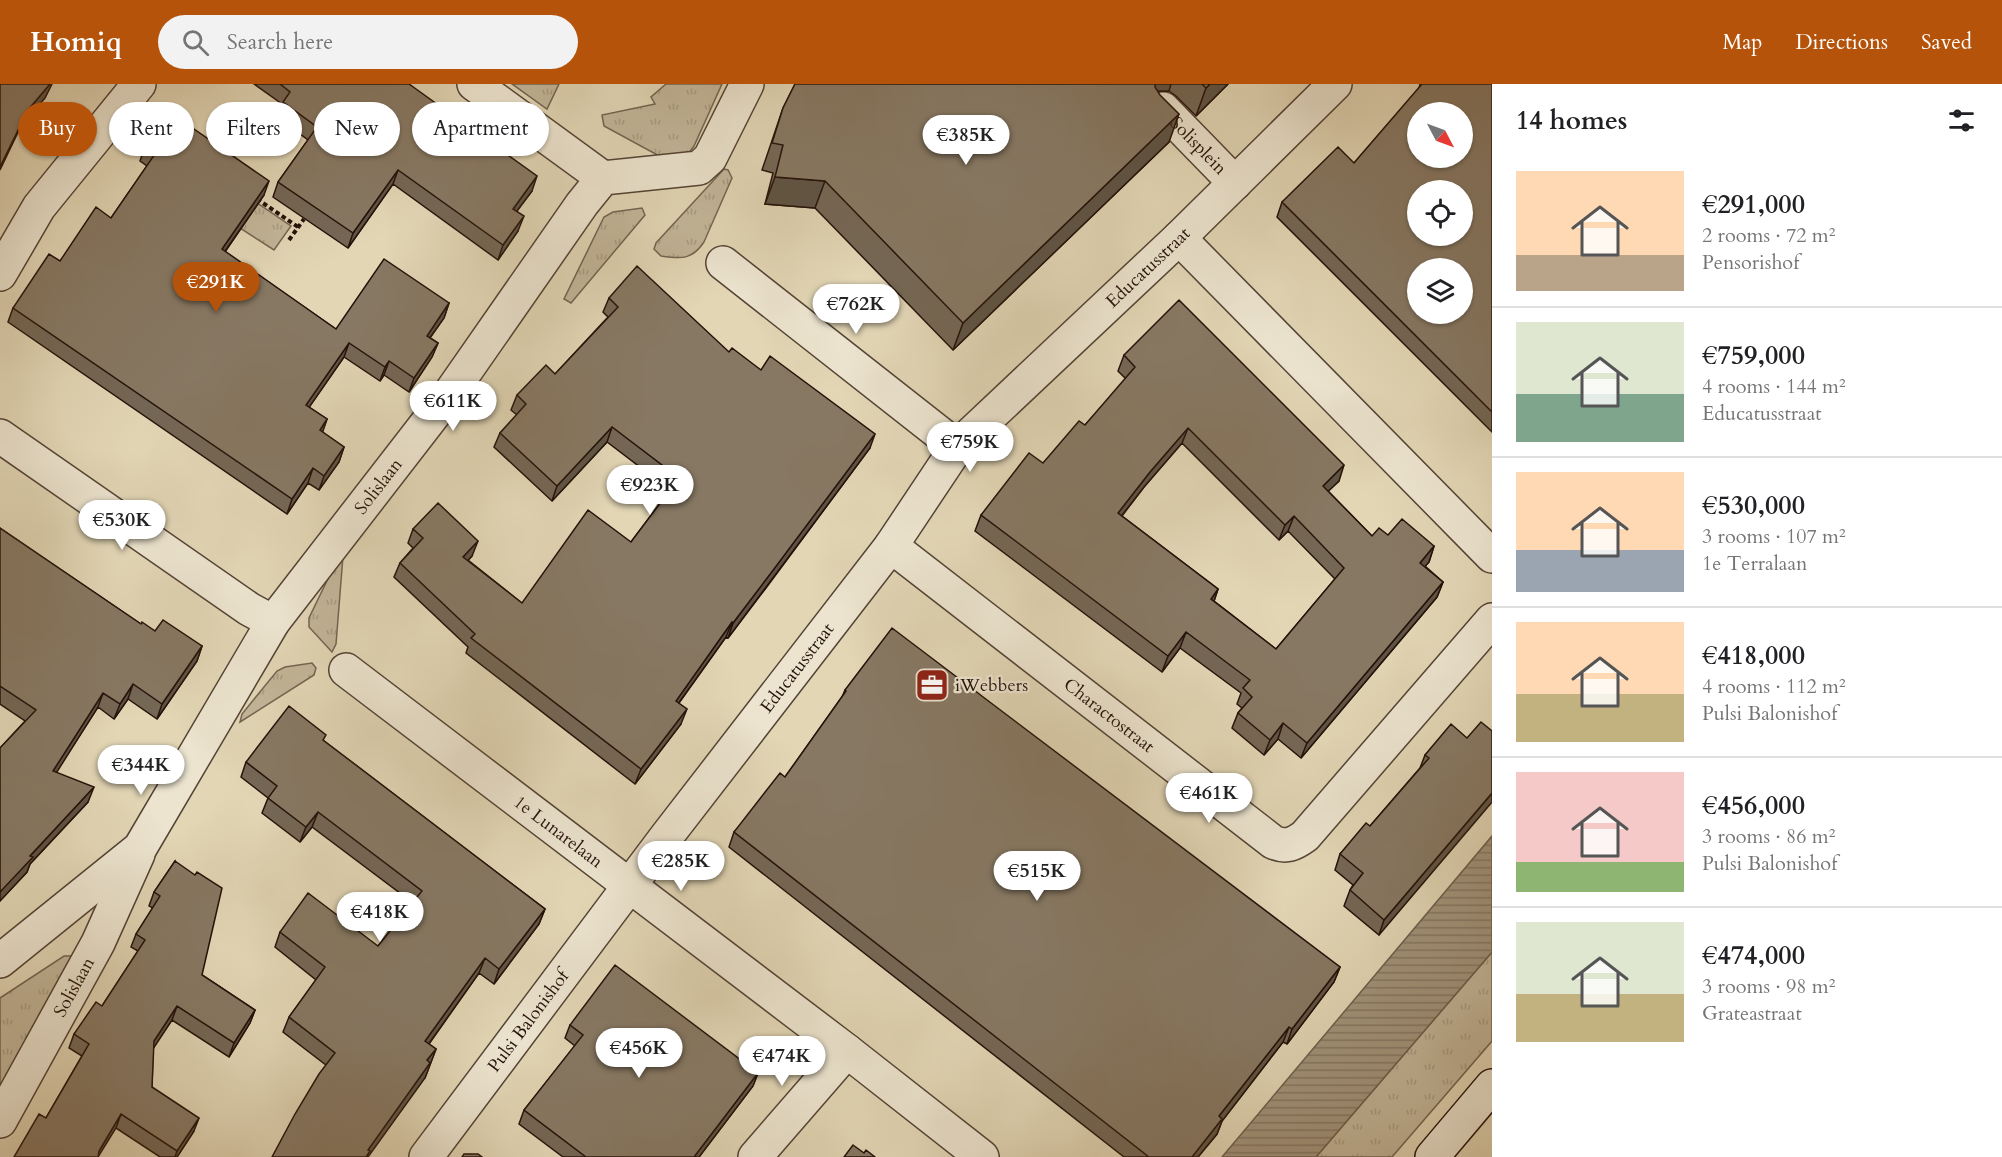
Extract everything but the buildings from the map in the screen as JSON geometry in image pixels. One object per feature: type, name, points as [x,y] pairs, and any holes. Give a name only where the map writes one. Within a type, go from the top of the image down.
[{"type":"street","points":[[0,274],[39,207],[139,84]]},
{"type":"street","points":[[474,84],[603,178],[699,168],[710,159],[747,84]]},
{"type":"street","name":"Educatusstraat","points":[[631,885],[891,546],[957,447],[1179,238],[1335,84]]},
{"type":"street","name":"Solisplein","points":[[1163,109],[1235,183]]},
{"type":"street","name":"Solislaan","points":[[0,1121],[98,943],[140,848],[273,622],[451,392],[582,204],[603,178]]},
{"type":"street","points":[[1179,238],[1492,556]]},
{"type":"street","points":[[723,263],[957,447]]},
{"type":"street","points":[[0,436],[249,609],[273,622]]},
{"type":"street","name":"Charactostraat","points":[[891,546],[1281,846],[1293,844],[1305,836],[1492,620]]},
{"type":"street","name":"1e Lunarelaan","points":[[346,670],[631,885],[982,1157]]},
{"type":"street","name":"Solislaan","points":[[0,961],[140,848]]},
{"type":"street","name":"Pulsi Balonishof","points":[[426,1157],[631,885]]},
{"type":"street","points":[[755,1157],[847,1051]]},
{"type":"street","points":[[1432,1157],[1492,1086]]},
{"type":"path","points":[[253,196],[298,227]]},
{"type":"path","points":[[289,240],[304,219]]},
{"type":"green space","points":[[512,84],[559,84],[549,105],[549,102],[537,102]]},
{"type":"green space","points":[[666,84],[722,84],[694,146],[686,157],[661,157],[604,126],[602,115],[655,104],[651,97]]},
{"type":"green space","points":[[724,169],[728,170],[732,178],[700,248],[685,257],[661,256],[654,249],[656,243]]},
{"type":"green space","points":[[244,194],[291,226],[274,250],[226,219]]},
{"type":"green space","points":[[642,208],[645,215],[571,303],[564,299],[604,217],[613,212]]},
{"type":"green space","points":[[343,556],[336,644],[332,652],[309,627],[309,618],[337,560]]},
{"type":"green space","points":[[312,663],[316,668],[314,675],[240,722],[242,714],[277,671],[285,667]]},
{"type":"green space","points":[[1492,952],[1492,1041],[1392,1157],[1316,1157]]},
{"type":"green space","points":[[64,956],[72,956],[0,1087],[0,998]]},
{"type":"shaded area","points":[[1492,836],[1492,952],[1316,1157],[1222,1157]]},
{"type":"place","name":"iWebbers","points":[[932,685]]}]
